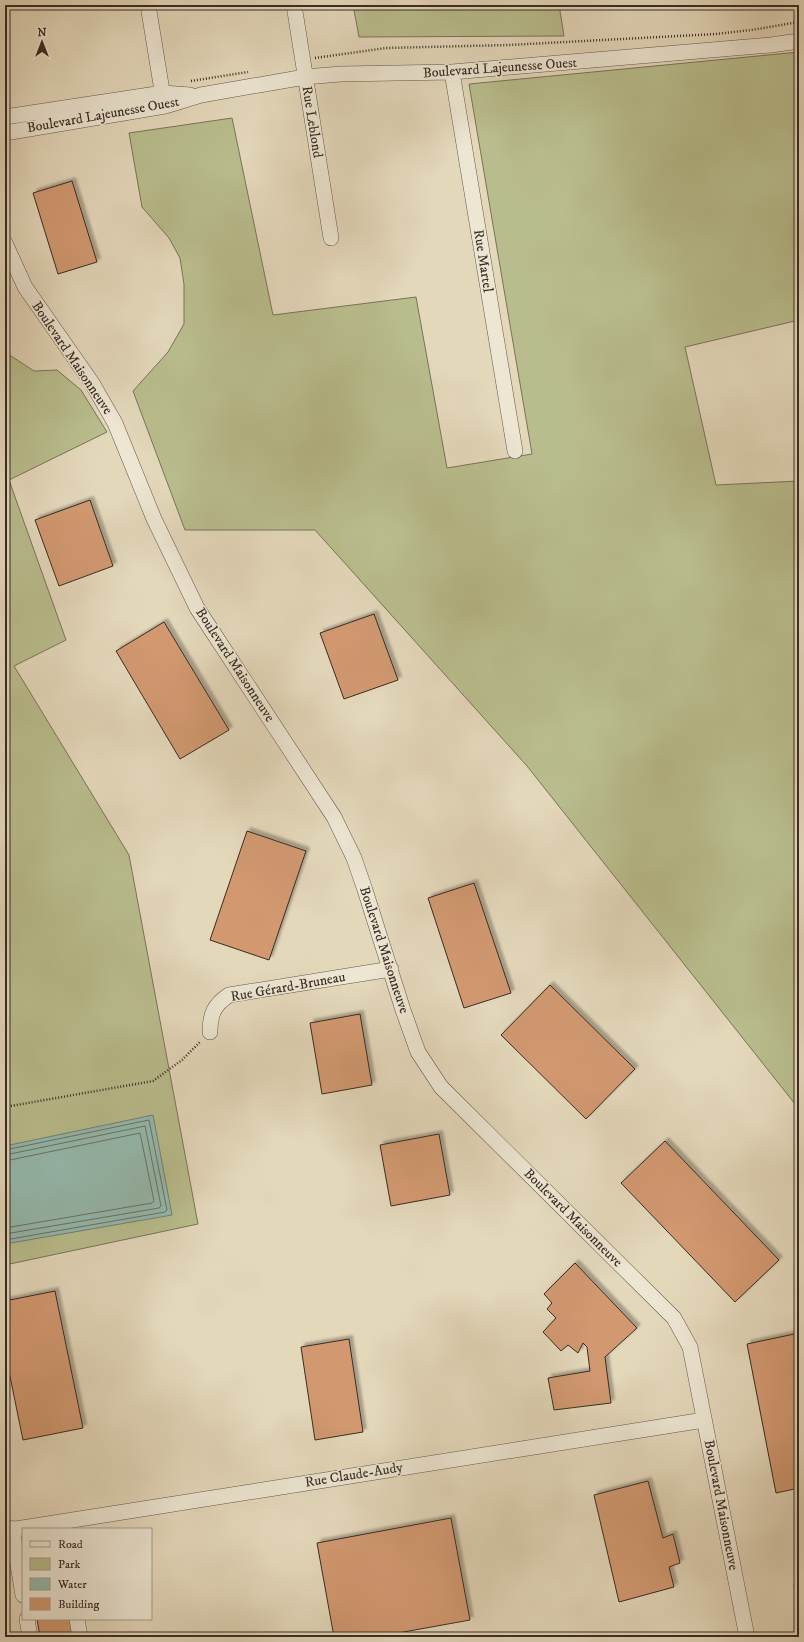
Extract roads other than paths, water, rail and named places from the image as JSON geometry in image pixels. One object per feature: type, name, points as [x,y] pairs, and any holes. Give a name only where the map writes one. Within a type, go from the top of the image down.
[{"type":"street","points":[[148,5],[164,99]]},
{"type":"street","name":"Rue Leblond","points":[[294,5],[331,238]]},
{"type":"street","name":"Boulevard Lajeunesse Ouest","points":[[5,117],[201,96],[305,78],[341,74],[452,72],[771,46],[799,41]]},
{"type":"street","name":"Rue Martel","points":[[452,72],[515,451]]},
{"type":"street","name":"Boulevard Lajeunesse Ouest","points":[[5,133],[164,99]]},
{"type":"street","name":"Boulevard Maisonneuve","points":[[5,243],[25,287],[92,383],[112,417],[154,519],[197,608],[334,817],[358,871],[418,1052],[441,1087],[674,1318],[690,1347],[747,1637]]},
{"type":"street","name":"Rue Gérard-Bruneau","points":[[210,1032],[213,1009],[220,1001],[229,995],[391,969]]},
{"type":"street","name":"Rue Claude-Audy","points":[[27,1528],[62,1526],[704,1420]]},
{"type":"street","name":"Rue Claude-Audy","points":[[9,1529],[22,1528]]},
{"type":"street","points":[[9,1529],[22,1590]]},
{"type":"street","points":[[27,1620],[30,1637]]},
{"type":"street","points":[[77,1620],[80,1637]]},
{"type":"water","points":[[153,1115],[172,1215],[5,1244],[5,1146]]}]
